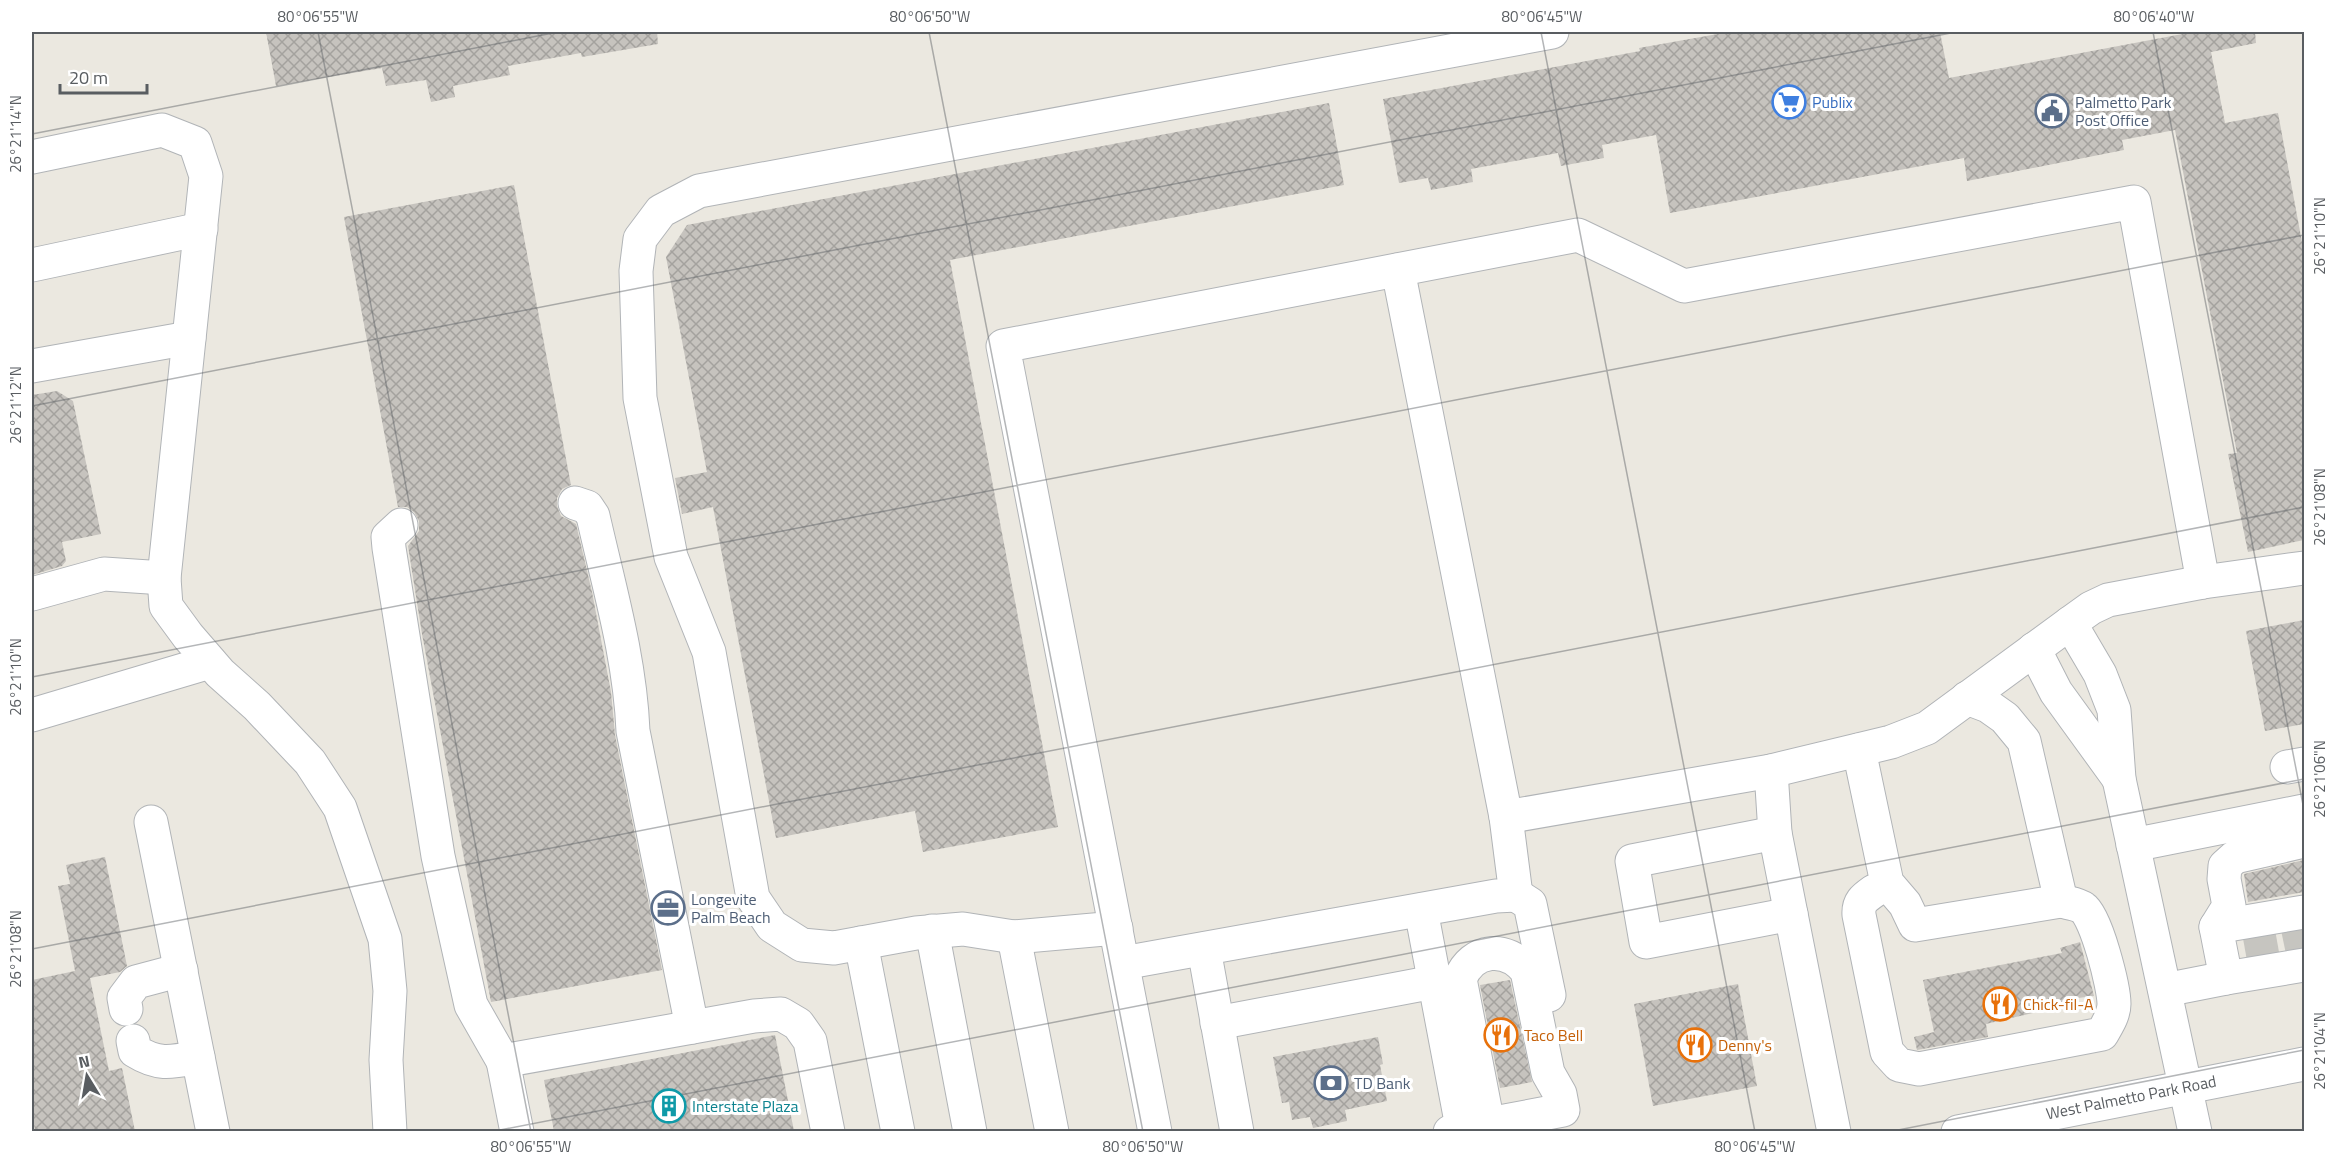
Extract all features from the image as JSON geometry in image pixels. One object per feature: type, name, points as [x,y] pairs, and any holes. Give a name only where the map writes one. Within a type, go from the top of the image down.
[{"type":"lane","points":[[1116,928],[1014,937],[963,929],[834,948],[802,945],[772,926],[753,898],[709,652],[671,557],[640,398],[636,271],[640,238],[661,211],[699,191],[1552,32]]},
{"type":"lane","points":[[32,157],[162,130],[195,142],[206,176],[164,578],[166,606],[210,662],[257,706],[310,762],[340,808],[385,939],[390,991],[386,1060],[390,1131]]},
{"type":"lane","points":[[1155,1131],[1003,346],[1578,235],[1684,286],[2134,202],[2203,582]]},
{"type":"lane","points":[[32,265],[201,229]]},
{"type":"lane","points":[[1398,270],[1506,818],[1516,895]]},
{"type":"lane","points":[[32,366],[189,338]]},
{"type":"lane","points":[[575,503],[587,507],[593,516],[631,691],[627,738],[692,1027]]},
{"type":"lane","points":[[401,525],[388,537],[389,549],[437,775],[438,856],[471,1005],[503,1061],[517,1131]]},
{"type":"lane","points":[[1506,818],[1772,771],[1891,742],[1927,728],[2091,608],[2108,600],[2203,582],[2304,568]]},
{"type":"lane","points":[[32,594],[104,574],[164,578]]},
{"type":"lane","points":[[2070,623],[2100,674],[2114,710],[2119,779],[2195,1131]]},
{"type":"lane","points":[[2034,649],[2056,692],[2119,779]]},
{"type":"lane","points":[[32,715],[210,662]]},
{"type":"lane","points":[[1859,750],[1880,887],[1875,910],[1903,1039],[1912,1047],[1923,1050],[2081,1021],[2089,1016],[2094,1004],[2093,994],[2076,926],[2066,915],[2061,901],[2024,741],[2005,718],[1988,706],[1967,698]]},
{"type":"lane","points":[[1772,771],[1775,833],[1834,1131]]},
{"type":"lane","points":[[2133,845],[2304,811]]},
{"type":"lane","points":[[151,822],[213,1131]]},
{"type":"lane","points":[[1775,833],[1632,861],[1646,942],[1791,914]]},
{"type":"lane","points":[[2226,978],[2216,927],[2229,906],[2224,879],[2225,866],[2235,857],[2304,842]]},
{"type":"lane","points":[[1880,887],[1905,904],[1915,925],[2061,901]]},
{"type":"lane","points":[[1123,963],[1496,896],[1516,895],[1530,904],[1565,1072],[1561,1102]]},
{"type":"lane","points":[[1421,910],[1466,1129]]},
{"type":"lane","points":[[2216,927],[2261,947],[2301,939]]},
{"type":"lane","points":[[932,932],[970,1131]]},
{"type":"lane","points":[[1014,937],[1052,1131]]},
{"type":"lane","points":[[2165,990],[2226,978],[2261,947],[2301,939]]},
{"type":"lane","points":[[861,943],[898,1131]]},
{"type":"lane","points":[[1204,949],[1237,1131]]},
{"type":"lane","points":[[1466,1129],[1460,979],[1465,967],[1476,957],[1497,953],[1509,956],[1518,960],[1527,971],[1548,1073],[1561,1102]]},
{"type":"lane","points":[[126,1009],[124,998],[136,982],[180,970]]},
{"type":"lane","points":[[1217,1023],[1434,982]]},
{"type":"lane","points":[[503,1061],[754,1016],[781,1014],[798,1024],[810,1041],[828,1131]]},
{"type":"lane","points":[[133,1041],[135,1051],[149,1060],[168,1062],[198,1057]]},
{"type":"lane","name":"West Palmetto Park Road","points":[[1958,1131],[2186,1085],[2304,1064]]},
{"type":"lane","points":[[1466,1129],[1561,1102]]},
{"type":"building","points":[[266,32],[657,32],[658,44],[582,57],[581,53],[508,66],[510,75],[453,86],[455,97],[431,102],[426,80],[386,86],[382,68],[276,86]]},
{"type":"building","points":[[1729,32],[1940,32],[1949,78],[2193,32],[2255,32],[2256,43],[2211,52],[2225,123],[2278,113],[2304,253],[2304,540],[2248,552],[2228,454],[2237,453],[2175,130],[2122,140],[2124,150],[1967,181],[1964,158],[1670,213],[1656,135],[1602,145],[1604,158],[1561,166],[1558,153],[1471,169],[1473,182],[1431,190],[1428,178],[1399,183],[1383,99]]},
{"type":"building","points":[[1329,103],[1344,185],[950,260],[1058,827],[923,852],[915,811],[776,838],[713,507],[682,514],[675,478],[707,472],[666,257],[687,225]]},
{"type":"building","points":[[514,185],[571,485],[562,489],[557,498],[557,506],[561,516],[576,524],[592,592],[611,692],[615,735],[662,970],[491,1002],[422,634],[408,546],[419,531],[419,521],[414,512],[407,507],[398,507],[344,217]]},
{"type":"building","points":[[57,391],[73,401],[101,534],[62,542],[66,561],[62,566],[32,575],[32,395]]},
{"type":"building","points":[[2304,620],[2304,724],[2265,731],[2246,631]]},
{"type":"building","points":[[105,857],[127,966],[120,972],[90,978],[109,1071],[122,1068],[135,1131],[35,1131],[32,1113],[32,980],[75,971],[58,886],[70,884],[66,865]]},
{"type":"building","points":[[2304,860],[2304,892],[2248,902],[2244,874]]},
{"type":"building","name":"Chick-fil-A","points":[[2080,942],[2094,996],[2078,998],[2079,1002],[1986,1024],[1988,1037],[1917,1050],[1914,1037],[1934,1032],[1923,980],[2062,953],[2060,948]]},
{"type":"building","name":"Taco Bell","points":[[1510,980],[1532,1082],[1500,1088],[1480,985]]},
{"type":"building","name":"Denny's","points":[[1738,984],[1757,1086],[1653,1106],[1634,1004]]},
{"type":"building","name":"Interstate Plaza","points":[[775,1035],[794,1131],[554,1131],[544,1080]]},
{"type":"building","name":"TD Bank","points":[[1378,1037],[1383,1064],[1380,1065],[1387,1101],[1345,1110],[1347,1121],[1313,1128],[1310,1117],[1292,1120],[1289,1102],[1282,1103],[1273,1057]]},
{"type":"tunnel","points":[[2297,926],[2303,955]]},
{"type":"tunnel","points":[[2259,934],[2264,962]]},
{"type":"place","name":"Publix","points":[[1789,102]]},
{"type":"place","name":"Palmetto Park Post Office","points":[[2052,111]]},
{"type":"place","name":"Longevite Palm Beach","points":[[668,908]]},
{"type":"place","name":"Chick-fil-A","points":[[2000,1004]]},
{"type":"place","name":"Taco Bell","points":[[1501,1035]]},
{"type":"place","name":"Denny's","points":[[1695,1045]]},
{"type":"place","name":"TD Bank","points":[[1331,1083]]},
{"type":"place","name":"Interstate Plaza","points":[[669,1106]]}]
